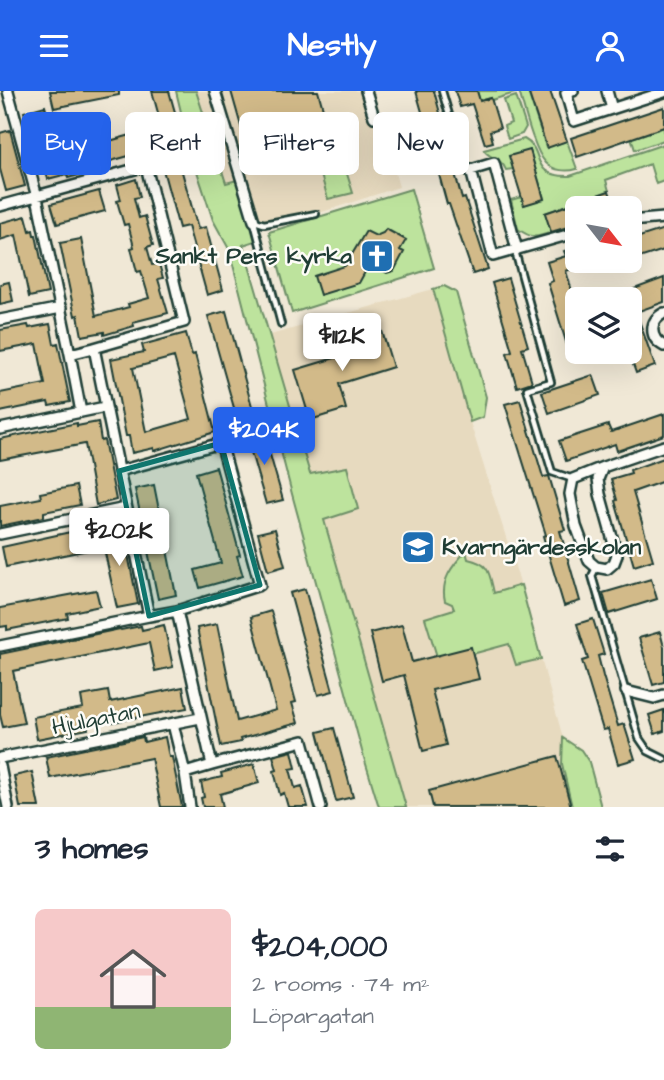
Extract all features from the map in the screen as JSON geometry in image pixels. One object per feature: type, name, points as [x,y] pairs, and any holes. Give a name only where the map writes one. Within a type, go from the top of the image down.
[{"type":"street","points":[[8,91],[37,197],[81,412]]},
{"type":"street","points":[[215,91],[254,221]]},
{"type":"street","points":[[366,91],[373,114]]},
{"type":"street","points":[[573,91],[566,93],[574,121],[664,92]]},
{"type":"street","points":[[607,91],[612,109]]},
{"type":"street","points":[[0,107],[10,105]]},
{"type":"street","points":[[516,250],[494,163],[471,170],[493,256],[516,250],[565,236]]},
{"type":"street","points":[[0,206],[146,166],[184,322],[70,354]]},
{"type":"street","points":[[642,220],[664,218]]},
{"type":"street","points":[[0,320],[61,308]]},
{"type":"street","points":[[664,313],[655,320],[652,331],[656,341],[664,345]]},
{"type":"street","points":[[93,348],[149,616]]},
{"type":"street","points":[[0,429],[105,407]]},
{"type":"street","points":[[0,646],[177,611],[260,586],[221,443],[119,471]]},
{"type":"street","points":[[603,467],[598,479],[600,494],[617,555],[614,563],[607,569],[596,567],[589,561],[576,526],[570,494],[573,479],[603,467],[664,446]]},
{"type":"street","points":[[0,534],[127,508]]},
{"type":"street","points":[[177,611],[212,765]]},
{"type":"street","points":[[626,691],[654,698],[664,695]]},
{"type":"street","name":"Hjulgatan","points":[[0,758],[200,718]]},
{"type":"street","points":[[173,724],[190,807]]},
{"type":"street","points":[[185,773],[303,741],[321,807]]},
{"type":"street","points":[[0,766],[8,807]]},
{"type":"lane","points":[[442,91],[463,162],[471,170]]},
{"type":"lane","points":[[254,221],[264,224],[316,214]]},
{"type":"lane","points":[[254,221],[281,324]]},
{"type":"lane","points":[[516,250],[551,381],[527,389],[552,472],[573,479]]},
{"type":"lane","points":[[596,567],[592,576],[639,738],[648,751],[664,759]]},
{"type":"highlighted area","points":[[221,443],[260,585],[149,616],[119,471]]},
{"type":"shaded area","points":[[195,91],[366,91],[373,114],[373,175],[396,175],[399,187],[316,214],[264,224],[236,242],[218,175],[225,175],[225,112],[201,112]]},
{"type":"shaded area","name":"Kvarngärdesskolan","points":[[433,289],[563,738],[562,764],[572,807],[399,807],[267,336]]},
{"type":"green space","points":[[176,91],[196,91],[203,112],[181,112]]},
{"type":"green space","points":[[477,91],[514,91],[515,93],[480,101]]},
{"type":"green space","points":[[519,91],[533,91],[529,95],[546,147],[567,141],[577,169],[565,171],[546,163],[537,149]]},
{"type":"green space","points":[[516,96],[526,127],[522,134],[508,139],[504,126],[511,123],[504,100]]},
{"type":"green space","points":[[628,119],[635,137],[664,127],[664,140],[635,150],[626,121]]},
{"type":"green space","points":[[524,139],[535,150],[543,168],[557,175],[570,176],[664,144],[664,181],[656,184],[650,164],[606,180],[609,191],[594,196],[565,196],[565,206],[545,213],[552,232],[531,236],[518,229],[511,200],[521,197],[524,205],[544,198],[530,151],[513,169],[506,170],[502,163],[484,150]]},
{"type":"green space","points":[[198,175],[223,175],[226,183],[241,179],[258,240],[243,245],[310,474],[347,467],[358,509],[324,520],[406,807],[379,807],[292,494],[229,249],[213,220]]},
{"type":"green space","points":[[321,175],[347,175],[353,193],[328,199]]},
{"type":"green space","points":[[411,189],[434,268],[292,313],[269,232]]},
{"type":"green space","points":[[444,286],[456,292],[486,397],[483,417],[470,422],[433,289]]},
{"type":"green space","points":[[466,551],[468,559],[485,566],[494,593],[521,585],[541,659],[516,665],[509,644],[439,663],[425,618],[454,609],[452,604],[445,601],[444,586],[452,567]]},
{"type":"green space","points":[[563,738],[581,750],[589,762],[601,807],[572,807],[562,764]]},
{"type":"building","points":[[50,91],[119,91],[119,95],[54,108]]},
{"type":"building","points":[[152,91],[169,91],[175,112],[158,112]]},
{"type":"building","points":[[231,91],[318,91],[324,112],[239,112],[239,119]]},
{"type":"building","points":[[416,91],[434,91],[440,112],[422,112]]},
{"type":"building","points":[[455,91],[477,91],[480,101],[491,98],[500,128],[490,131],[493,142],[485,144],[472,104],[460,107]]},
{"type":"building","points":[[533,91],[550,91],[567,141],[547,148],[529,94]]},
{"type":"building","points":[[45,106],[47,112],[24,112]]},
{"type":"building","points":[[664,107],[664,127],[577,157],[571,138]]},
{"type":"building","points":[[10,130],[25,186],[6,191],[0,169],[0,133]]},
{"type":"building","points":[[125,137],[125,157],[111,161],[111,141]]},
{"type":"building","points":[[530,150],[544,199],[524,205],[509,156]]},
{"type":"building","points":[[47,175],[63,175],[48,179]]},
{"type":"building","points":[[164,175],[183,175],[198,229],[206,227],[223,290],[207,295],[188,226],[179,228]]},
{"type":"building","points":[[439,175],[455,175],[488,269],[473,274]]},
{"type":"building","points":[[136,179],[140,197],[134,198],[139,218],[145,216],[153,245],[147,247],[152,265],[159,264],[163,278],[158,279],[168,313],[133,322],[134,326],[104,335],[104,332],[82,336],[78,315],[75,316],[60,243],[81,239],[96,316],[149,298],[141,271],[137,272],[128,224],[124,225],[117,201],[121,200],[117,185]]},
{"type":"building","points":[[99,191],[105,211],[57,224],[51,204]]},
{"type":"building","points":[[609,191],[611,196],[594,196]]},
{"type":"building","points":[[565,206],[565,228],[551,232],[545,213]]},
{"type":"building","points":[[26,216],[30,231],[33,230],[36,235],[48,293],[29,297],[16,235],[0,240],[0,223]]},
{"type":"building","name":"Sankt Pers kyrka","points":[[386,229],[406,240],[400,250],[404,252],[394,271],[387,273],[370,263],[359,283],[320,295],[314,276],[345,266],[366,231],[376,236]]},
{"type":"building","points":[[664,229],[664,250],[642,257],[642,236]]},
{"type":"building","points":[[565,256],[565,273],[571,287],[565,287],[565,338],[548,283],[553,281],[547,262]]},
{"type":"building","points":[[508,278],[528,346],[522,348],[532,382],[517,387],[507,353],[512,351],[492,283]]},
{"type":"building","points":[[664,278],[664,302],[642,310],[642,287],[639,287]]},
{"type":"building","points":[[9,282],[13,301],[0,304],[0,284]]},
{"type":"building","points":[[226,311],[253,410],[236,415],[208,316]]},
{"type":"building","points":[[50,324],[54,344],[58,343],[70,402],[49,406],[48,402],[0,412],[0,393],[45,384],[37,344],[0,351],[0,330]]},
{"type":"building","points":[[642,329],[655,366],[636,373],[633,364],[642,364]]},
{"type":"building","points":[[382,331],[393,367],[339,384],[346,409],[310,420],[295,370],[338,357],[335,345]]},
{"type":"building","points":[[186,333],[192,355],[195,354],[215,432],[154,451],[154,448],[132,453],[129,436],[126,436],[111,359],[144,352],[142,345]],"holes":[[[174,357],[191,419],[146,432],[133,368]]]},
{"type":"building","points":[[593,375],[600,395],[549,413],[542,392]]},
{"type":"building","points":[[520,400],[543,477],[549,476],[565,530],[560,531],[580,601],[564,606],[543,536],[546,535],[505,404]]},
{"type":"building","points":[[664,414],[664,435],[617,451],[615,444],[566,461],[559,441],[608,425],[611,432]]},
{"type":"building","points":[[98,422],[116,500],[96,505],[85,444],[0,460],[0,439],[77,423],[77,426]]},
{"type":"building","points":[[263,430],[283,500],[266,504],[246,435]]},
{"type":"building","points":[[664,458],[664,481],[633,492],[653,560],[634,566],[611,479]]},
{"type":"building","points":[[216,467],[240,555],[237,556],[243,576],[200,588],[195,570],[221,563],[196,473]]},
{"type":"building","points":[[154,485],[176,595],[158,599],[135,489]]},
{"type":"building","points":[[76,486],[80,505],[44,512],[44,517],[0,526],[0,506],[41,498],[40,493]]},
{"type":"building","points":[[118,526],[122,546],[126,545],[138,604],[117,608],[100,530]]},
{"type":"building","points":[[84,529],[88,550],[6,567],[2,547]]},
{"type":"building","points":[[275,529],[285,566],[268,571],[258,533]]},
{"type":"building","points":[[651,579],[657,599],[609,614],[603,593]]},
{"type":"building","points":[[305,589],[333,691],[318,695],[290,593]]},
{"type":"building","points":[[96,590],[100,606],[67,613],[68,618],[7,630],[7,626],[0,627],[0,608]]},
{"type":"building","points":[[271,611],[296,702],[292,703],[298,723],[221,746],[197,628],[217,624],[237,721],[276,710],[251,617]]},
{"type":"building","points":[[593,619],[604,654],[598,656],[618,726],[624,724],[635,759],[618,764],[608,729],[603,730],[582,661],[588,659],[577,624]]},
{"type":"building","points":[[164,625],[173,667],[155,671],[149,643],[13,671],[24,723],[3,727],[0,715],[0,654],[120,629],[141,626],[142,630]]},
{"type":"building","points":[[402,625],[412,662],[471,647],[479,679],[432,690],[446,745],[423,751],[404,675],[382,681],[370,633]]},
{"type":"building","points":[[660,632],[664,647],[664,682],[653,685],[639,638]]},
{"type":"building","points":[[183,687],[187,708],[113,722],[112,715],[86,720],[88,729],[37,739],[33,717],[83,708],[81,696],[108,691],[110,702]]},
{"type":"building","points":[[664,710],[664,731],[655,734],[649,715]]},
{"type":"building","points":[[334,728],[353,797],[336,801],[318,732]]},
{"type":"building","points":[[143,737],[144,742],[165,737],[182,807],[161,807],[151,758],[50,778],[46,757]]},
{"type":"building","points":[[292,751],[296,768],[290,769],[295,788],[302,786],[308,807],[288,807],[284,793],[280,795],[273,756]]},
{"type":"building","points":[[557,756],[571,807],[433,807],[429,791]]},
{"type":"building","points":[[254,764],[259,783],[220,794],[223,807],[203,807],[201,782]]},
{"type":"building","points":[[32,772],[39,807],[20,807],[14,776]]},
{"type":"place","name":"Sankt Pers kyrka","points":[[377,256]]},
{"type":"place","name":"Kvarngärdesskolan","points":[[418,547]]}]
